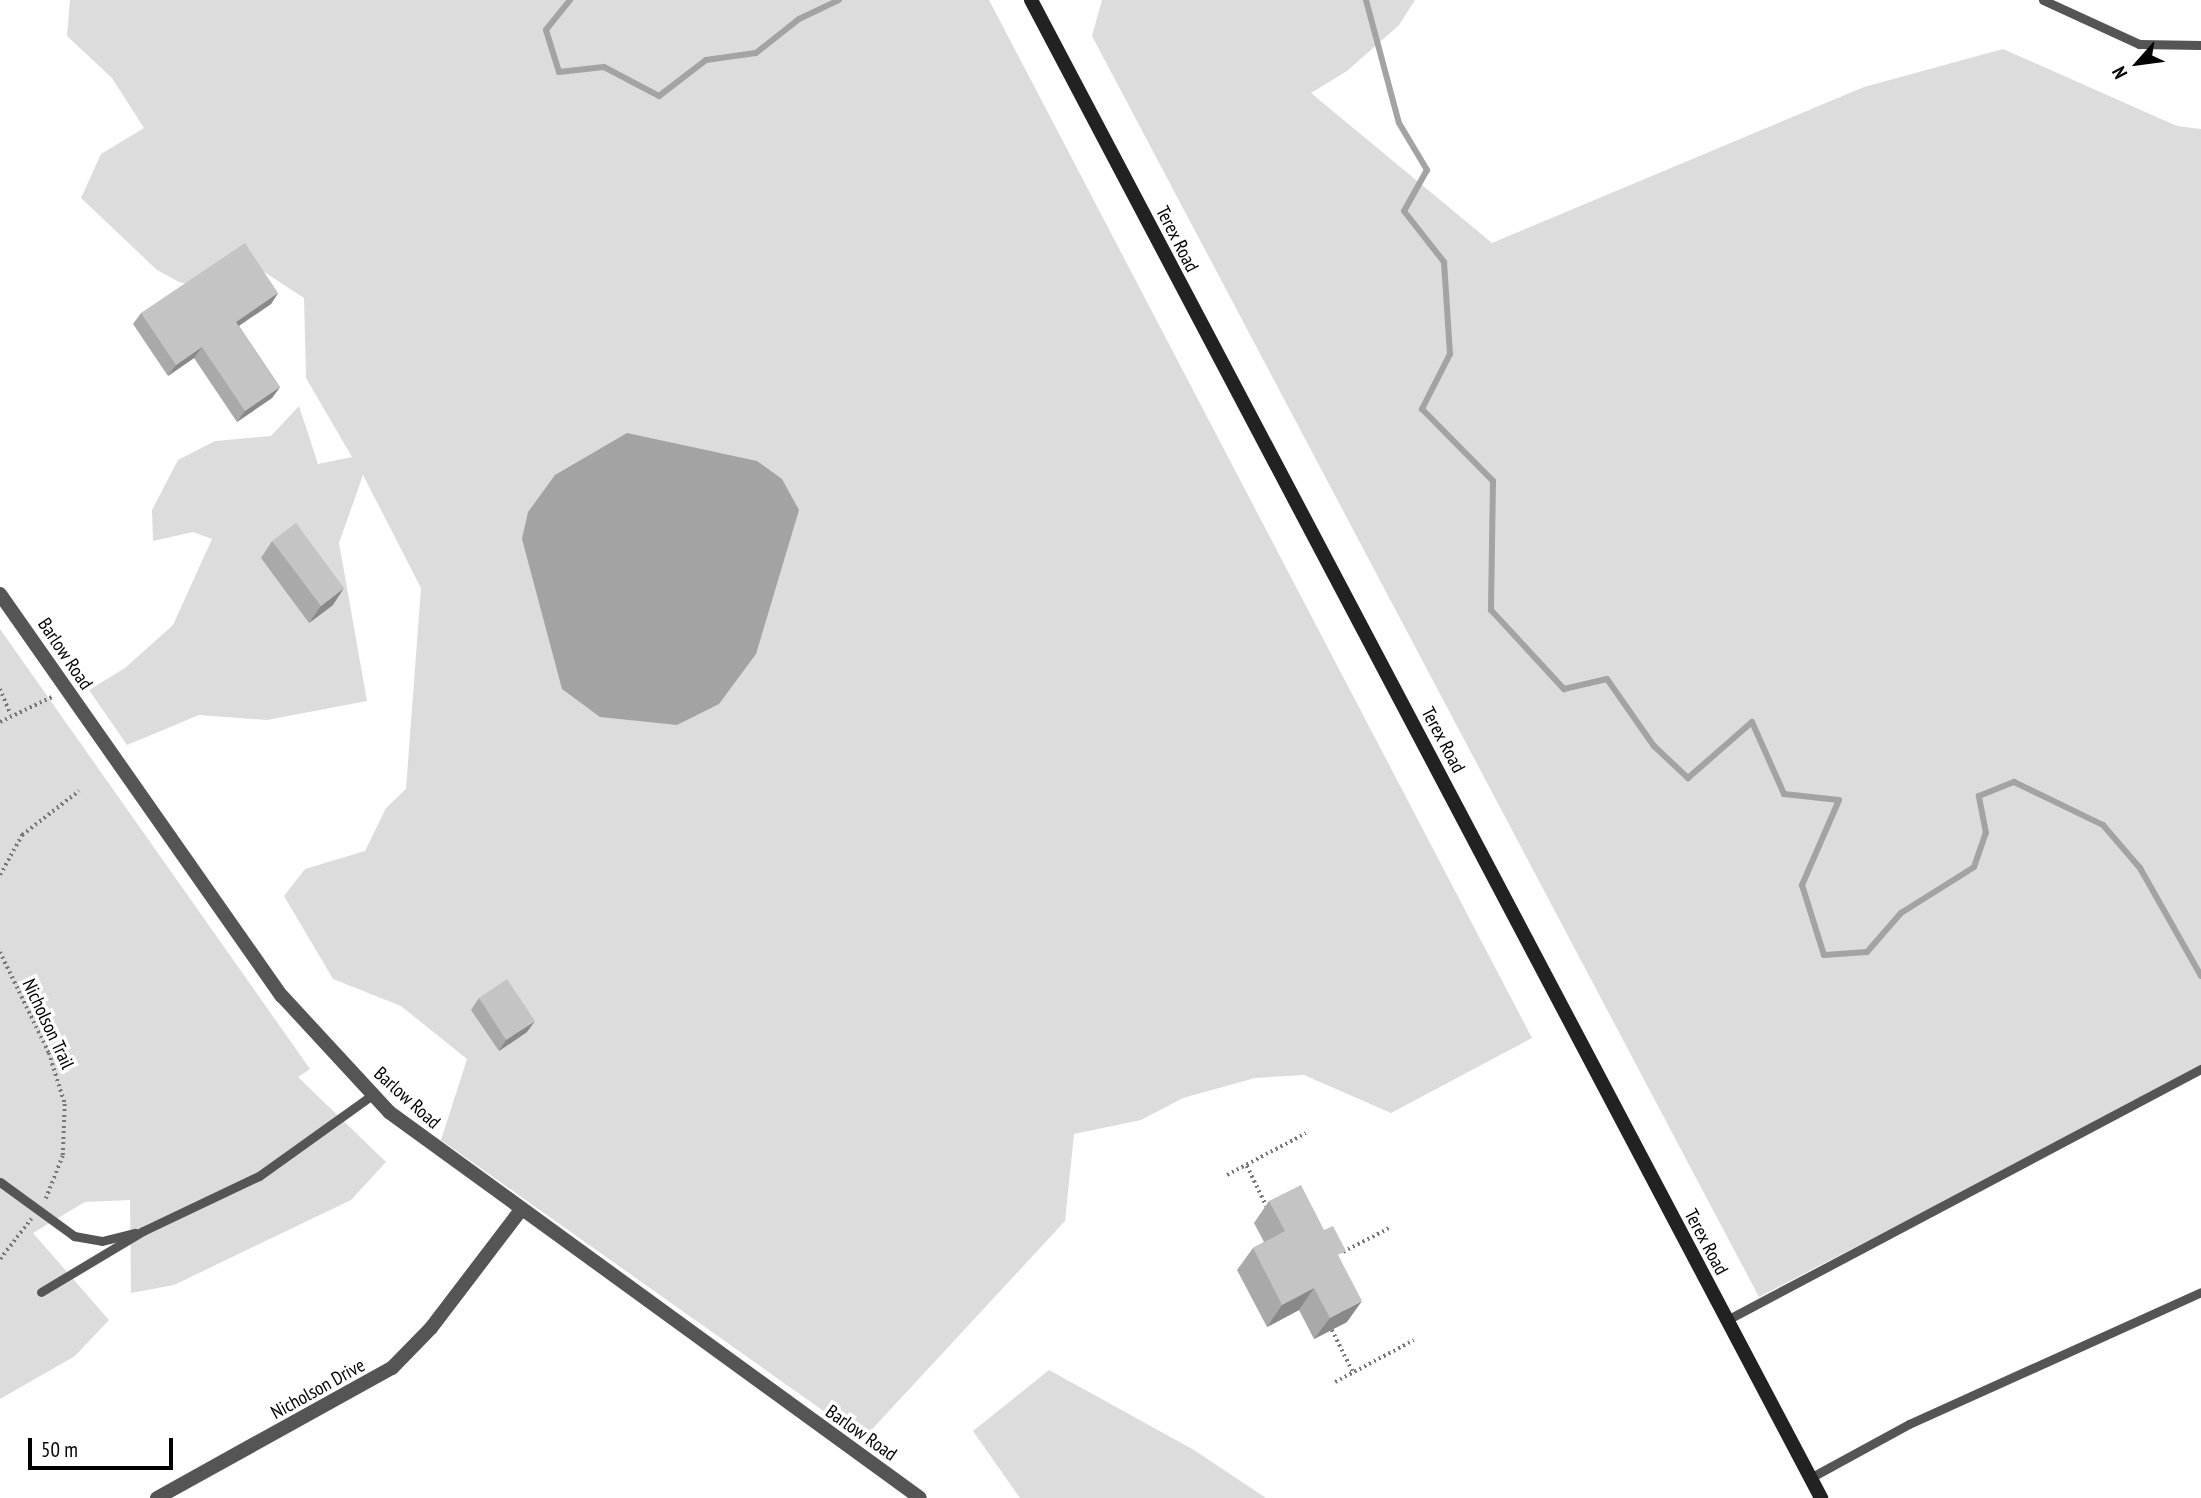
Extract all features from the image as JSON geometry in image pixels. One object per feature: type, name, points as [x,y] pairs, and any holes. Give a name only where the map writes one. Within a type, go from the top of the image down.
[{"type":"main road","name":"Terex Road","points":[[1031,0],[1821,1498]]},
{"type":"street","name":"Barlow Road","points":[[0,594],[282,996],[372,1094],[520,1211],[920,1498]]},
{"type":"street","name":"Nicholson Drive","points":[[157,1498],[392,1368],[431,1328],[520,1211]]},
{"type":"lane","points":[[2043,0],[2139,44],[2201,45]]},
{"type":"lane","points":[[1726,1321],[2201,1069]]},
{"type":"lane","points":[[41,1292],[143,1231],[259,1177],[372,1094]]},
{"type":"lane","points":[[0,1182],[37,1212],[74,1236],[102,1241],[143,1231]]},
{"type":"lane","points":[[1810,1478],[1909,1424],[2201,1292]]},
{"type":"path","points":[[0,689],[10,715]]},
{"type":"path","points":[[0,722],[10,715],[67,691]]},
{"type":"path","points":[[0,875],[22,835],[79,791]]},
{"type":"path","name":"Nicholson Trail","points":[[0,952],[49,1053],[65,1104],[63,1156],[37,1212],[0,1259]]},
{"type":"path","points":[[1227,1175],[1306,1133]]},
{"type":"path","points":[[1246,1165],[1270,1214]]},
{"type":"path","points":[[1331,1258],[1391,1227]]},
{"type":"path","points":[[1332,1330],[1353,1372]]},
{"type":"path","points":[[1335,1382],[1414,1340]]},
{"type":"shaded area","points":[[70,0],[989,0],[1532,1038],[1391,1113],[1304,1075],[1255,1078],[1183,1098],[1141,1120],[1074,1134],[1065,1221],[863,1439],[441,1140],[467,1059],[401,1006],[333,979],[284,896],[305,869],[365,851],[386,808],[406,789],[421,588],[363,475],[339,543],[367,701],[267,720],[199,715],[127,745],[89,690],[125,668],[173,625],[212,539],[193,532],[153,541],[152,510],[178,460],[215,441],[271,436],[299,406],[318,464],[352,457],[306,378],[304,298],[237,254],[192,285],[179,282],[157,270],[81,198],[101,154],[144,128],[112,78],[67,36]]},
{"type":"shaded area","points":[[1102,0],[1415,0],[1399,25],[1347,71],[1311,93],[1492,243],[1864,87],[2003,49],[2177,126],[2201,129],[2201,1068],[1759,1297],[1092,36]]},
{"type":"shaded area","points":[[627,433],[757,461],[782,479],[799,510],[756,654],[719,704],[677,725],[600,717],[562,689],[522,539],[528,512],[555,475]]},
{"type":"shaded area","points":[[0,629],[310,1069],[298,1077],[386,1162],[351,1200],[174,1285],[131,1293],[130,1200],[85,1202],[33,1233],[109,1320],[75,1356],[0,1399]]},
{"type":"shaded area","points":[[1049,1370],[1194,1450],[1266,1498],[1020,1498],[973,1431]]},
{"type":"building","points":[[245,243],[278,293],[236,322],[280,387],[245,411],[202,347],[176,365],[141,313]]},
{"type":"building","points":[[296,523],[344,588],[321,606],[272,541]]},
{"type":"building","points":[[507,979],[535,1021],[506,1040],[479,998]]},
{"type":"building","points":[[1301,1185],[1324,1230],[1333,1226],[1346,1251],[1338,1255],[1362,1301],[1330,1318],[1314,1288],[1282,1305],[1253,1248],[1285,1231],[1269,1201]]},
{"type":"waterway","points":[[570,0],[546,30],[559,72],[604,67],[659,96],[706,60],[756,53],[799,19],[839,0]]},
{"type":"waterway","points":[[1366,0],[1399,123],[1427,170],[1404,211],[1444,262],[1450,354],[1422,409],[1493,481],[1491,610],[1564,689],[1607,679],[1654,746],[1688,778],[1752,722],[1784,794],[1839,800],[1802,885],[1824,955],[1867,952],[1901,913],[1974,867],[1986,833],[1979,796],[2014,782],[2103,825],[2140,868],[2201,976]]}]
